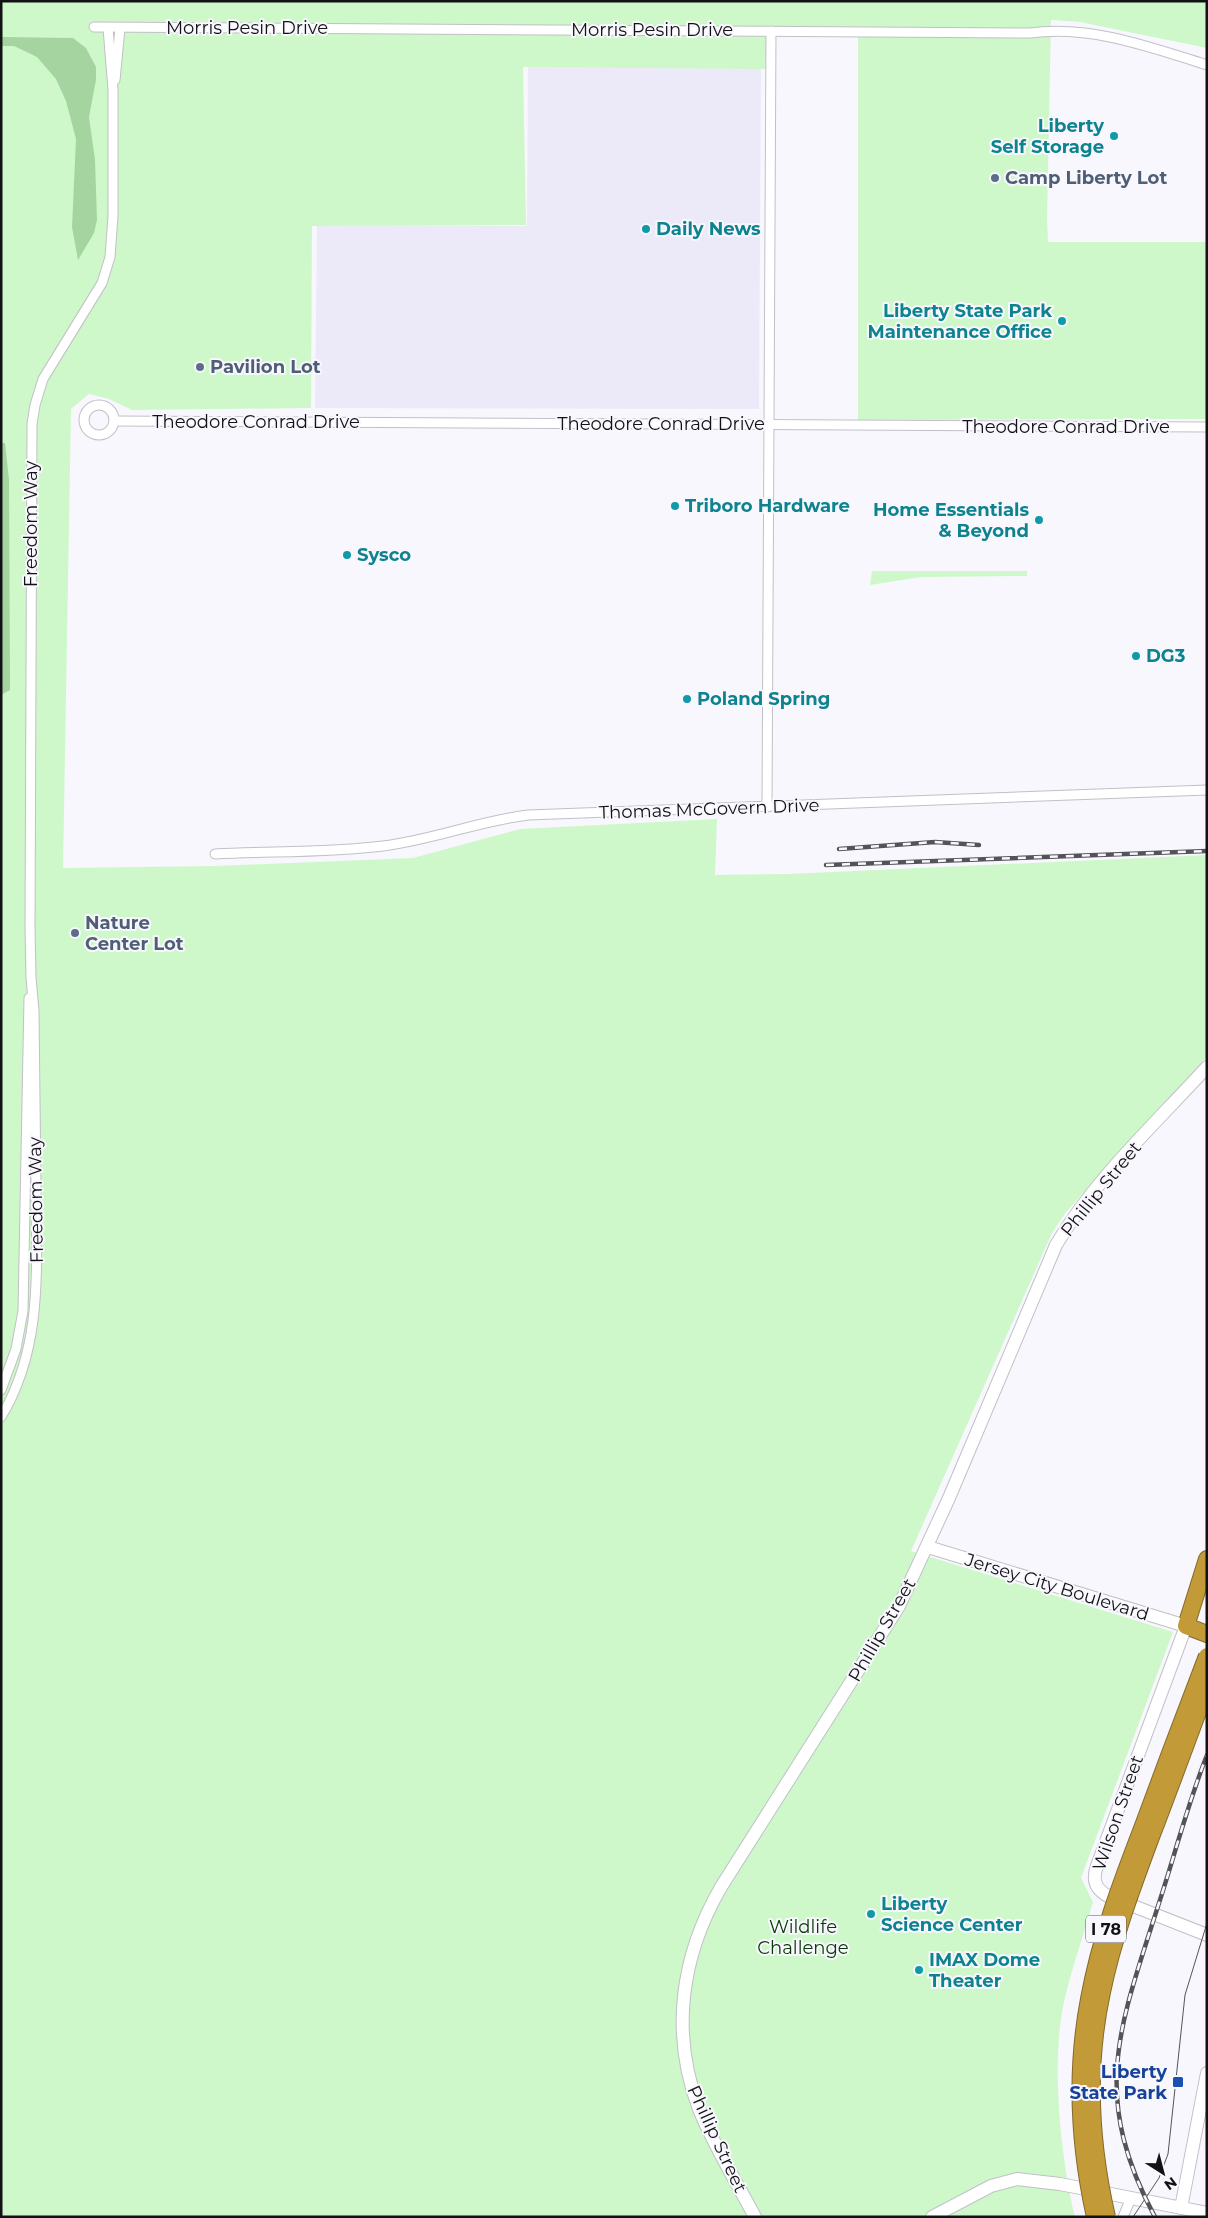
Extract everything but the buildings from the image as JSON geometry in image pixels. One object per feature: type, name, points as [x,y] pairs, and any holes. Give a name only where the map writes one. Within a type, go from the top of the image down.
[{"type":"highway","points":[[1207,1559],[1186,1626],[1207,1634]]},
{"type":"highway","name":"I 78","points":[[1095,2217],[1085,2160],[1080,2100],[1083,2042],[1092,1981],[1121,1885],[1207,1656]]},
{"type":"highway","name":"I 78","points":[[1107,2217],[1096,2161],[1092,2099],[1093,2054],[1101,1993],[1127,1902],[1207,1688]]},
{"type":"street","name":"Morris Pesin Drive","points":[[94,27],[1071,32],[1139,43],[1207,65]]},
{"type":"street","name":"Freedom Way","points":[[1,1416],[18,1385],[27,1358],[36,1300],[34,1011],[31,978],[32,424],[37,396],[47,371],[99,290],[107,270],[113,227],[113,90],[108,28]]},
{"type":"street","name":"Freedom Way","points":[[113,90],[120,28]]},
{"type":"street","points":[[767,808],[771,31]]},
{"type":"street","name":"Theodore Conrad Drive","points":[[114,421],[1207,428]]},
{"type":"street","name":"Thomas McGovern Drive","points":[[215,854],[383,846],[424,838],[482,822],[528,815],[767,808],[1207,790]]},
{"type":"street","name":"Freedom Way","points":[[1,1390],[16,1349],[23,1311],[27,1012],[31,978]]},
{"type":"street","name":"Phillip Street","points":[[755,2217],[707,2126],[689,2079],[682,2026],[683,1990],[689,1960],[711,1904],[888,1626],[928,1547],[1047,1264],[1060,1238],[1095,1190],[1207,1067]]},
{"type":"street","name":"Jersey City Boulevard","points":[[928,1547],[1186,1626]]},
{"type":"street","name":"Wilson Street","points":[[1186,1626],[1094,1875],[1097,1888],[1103,1894],[1207,1936]]},
{"type":"street","points":[[1168,1920],[1207,1924]]},
{"type":"street","points":[[1181,2208],[1207,2073]]},
{"type":"street","points":[[932,2217],[991,2186],[1016,2179],[1043,2181],[1207,2213]]},
{"type":"street","points":[[1124,2217],[1131,2198]]},
{"type":"shaded area","points":[[528,67],[761,68],[759,409],[315,408],[317,225],[527,226]]},
{"type":"green space","name":"Wildlife Challenge","points":[[1,1],[1207,1],[1207,48],[1080,22],[1051,20],[1047,220],[1048,242],[1207,242],[1207,419],[858,420],[858,28],[769,28],[765,69],[523,67],[526,225],[312,226],[311,408],[132,410],[109,399],[89,394],[71,409],[63,868],[215,866],[413,858],[520,829],[717,819],[715,875],[788,874],[1207,855],[1207,1057],[1066,1212],[1052,1233],[911,1551],[1173,1632],[1081,1878],[1093,1902],[1065,1998],[1059,2035],[1058,2060],[1062,2142],[1075,2217],[1,2217]]},
{"type":"green space","points":[[1,37],[73,38],[86,48],[96,67],[96,80],[89,117],[95,160],[97,220],[94,233],[78,260],[72,227],[76,139],[66,101],[56,79],[37,57],[14,46],[1,46]]},
{"type":"green space","points":[[1,443],[5,443],[9,480],[10,690],[1,695]]},
{"type":"green space","points":[[872,571],[1027,571],[1027,576],[921,577],[870,585]]},
{"type":"tram line","points":[[1133,2217],[1159,2178],[1168,2154],[1185,1995],[1207,1923]]},
{"type":"railway","points":[[839,849],[935,842],[979,845]]},
{"type":"railway","points":[[826,865],[1207,851]]},
{"type":"railway","points":[[1155,2217],[1135,2173],[1122,2133],[1117,2096],[1118,2060],[1123,2024],[1133,1987],[1207,1755]]},
{"type":"place","name":"Liberty Self Storage","points":[[1114,136]]},
{"type":"place","name":"Camp Liberty Lot","points":[[995,178]]},
{"type":"place","name":"Daily News","points":[[646,229]]},
{"type":"place","name":"Liberty State Park Maintenance Office","points":[[1062,321]]},
{"type":"place","name":"Pavilion Lot","points":[[200,367]]},
{"type":"place","name":"Triboro Hardware","points":[[675,506]]},
{"type":"place","name":"Home Essentials & Beyond","points":[[1039,520]]},
{"type":"place","name":"Sysco","points":[[347,555]]},
{"type":"place","name":"DG3","points":[[1136,656]]},
{"type":"place","name":"Poland Spring","points":[[687,699]]},
{"type":"place","name":"Nature Center Lot","points":[[75,933]]},
{"type":"place","name":"Liberty Science Center","points":[[871,1914]]},
{"type":"place","name":"IMAX Dome Theater","points":[[919,1970]]},
{"type":"place","name":"Liberty State Park","points":[[1178,2082]]}]
